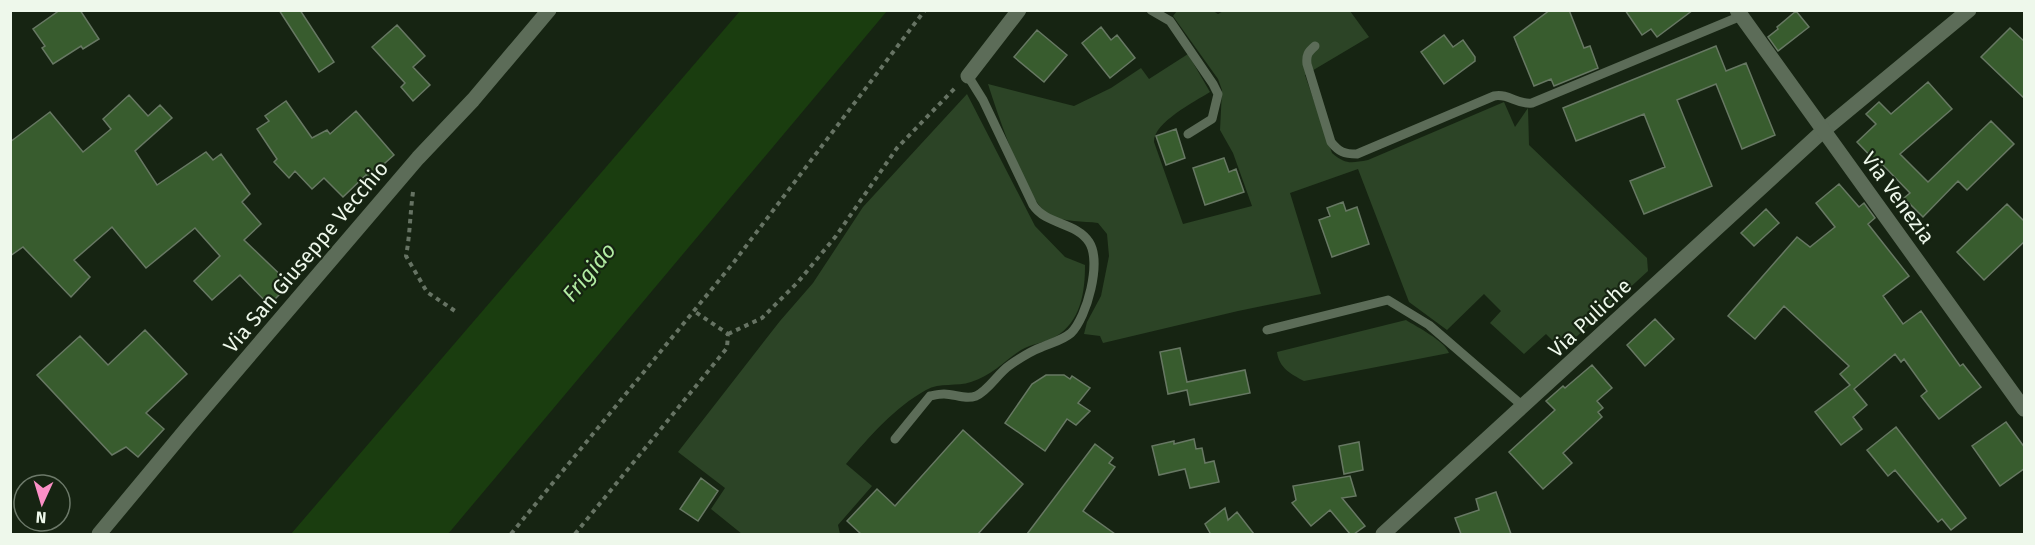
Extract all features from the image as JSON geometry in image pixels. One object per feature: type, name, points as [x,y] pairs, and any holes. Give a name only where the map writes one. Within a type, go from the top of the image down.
[{"type":"street","name":"Via San Giuseppe Vecchio","points":[[99,534],[418,158],[473,100],[549,10]]},
{"type":"street","points":[[968,76],[1019,10]]},
{"type":"street","name":"Via Puliche","points":[[1383,534],[1824,130],[1969,10]]},
{"type":"street","name":"Via Venezia","points":[[1739,13],[2025,410]]},
{"type":"lane","points":[[1151,10],[1170,21],[1218,94],[1212,119],[1188,134]]},
{"type":"lane","points":[[1315,46],[1306,56],[1306,64],[1331,142],[1337,150],[1345,154],[1357,154],[1494,96],[1502,94],[1518,102],[1532,103],[1739,13]]},
{"type":"lane","points":[[895,439],[930,396],[945,394],[972,397],[979,394],[1008,366],[1027,354],[1070,334],[1076,326],[1090,293],[1095,270],[1095,255],[1089,241],[1078,232],[1039,214],[1033,205],[983,100],[968,76]]},
{"type":"lane","points":[[1267,330],[1388,300],[1429,325],[1524,407]]},
{"type":"path","points":[[511,534],[734,262],[925,10]]},
{"type":"path","points":[[729,334],[762,318],[798,282],[836,236],[897,148],[968,76]]},
{"type":"path","points":[[414,189],[405,256],[427,292],[455,311]]},
{"type":"path","points":[[694,310],[729,334]]},
{"type":"path","points":[[575,534],[727,348],[729,334]]},
{"type":"shaded area","points":[[1225,10],[1350,11],[1369,37],[1305,75],[1332,153],[1341,160],[1353,162],[1368,160],[1504,102],[1515,127],[1528,108],[1529,145],[1647,258],[1648,271],[1562,350],[1546,334],[1524,354],[1490,323],[1501,311],[1484,294],[1447,330],[1409,302],[1358,169],[1290,193],[1321,294],[1103,343],[1100,336],[1084,334],[1087,322],[1101,296],[1109,256],[1107,234],[1098,223],[1056,218],[1042,209],[1023,177],[988,84],[1074,106],[1111,88],[1141,68],[1149,79],[1188,54],[1210,92],[1167,120],[1155,135],[1154,142],[1183,224],[1252,206],[1233,153],[1220,130],[1222,90],[1218,79],[1173,16],[1177,11],[1213,11],[1218,14]]},
{"type":"shaded area","points":[[967,94],[1035,226],[1065,257],[1085,265],[1084,286],[1076,315],[1064,331],[1046,341],[1021,350],[986,376],[966,383],[943,385],[926,390],[893,414],[846,464],[872,486],[838,525],[840,534],[742,534],[711,509],[725,488],[678,452],[780,321],[813,283],[863,207]]},
{"type":"shaded area","points":[[1406,320],[1437,339],[1449,353],[1304,381],[1286,370],[1278,358],[1277,352]]},
{"type":"water","name":"Frigido","points":[[740,11],[887,11],[448,534],[291,534]]},
{"type":"building","points":[[60,10],[80,10],[99,39],[83,49],[81,46],[53,64],[42,48],[45,46],[33,29]]},
{"type":"building","points":[[279,10],[300,10],[334,62],[319,72]]},
{"type":"building","points":[[1550,10],[1569,10],[1584,48],[1590,46],[1598,68],[1554,86],[1551,79],[1534,86],[1514,37]]},
{"type":"building","points":[[1625,10],[1693,10],[1657,37],[1651,29],[1642,35]]},
{"type":"building","points":[[1796,11],[1809,27],[1778,51],[1768,37]]},
{"type":"building","points":[[397,25],[425,56],[413,67],[430,85],[413,101],[401,87],[405,83],[372,47]]},
{"type":"building","points":[[1101,27],[1111,40],[1117,35],[1135,58],[1110,78],[1082,43]]},
{"type":"building","points":[[2010,28],[2025,42],[2025,99],[1981,57]]},
{"type":"building","points":[[1037,30],[1067,55],[1044,82],[1014,57]]},
{"type":"building","points":[[1444,35],[1453,47],[1463,40],[1475,57],[1475,61],[1444,84],[1421,52]]},
{"type":"building","points":[[1716,46],[1726,71],[1746,63],[1775,135],[1742,149],[1716,84],[1677,100],[1712,186],[1644,214],[1630,181],[1665,167],[1644,114],[1576,141],[1563,108]]},
{"type":"building","points":[[1928,82],[1952,109],[1900,154],[1928,182],[1991,121],[2014,144],[1967,190],[1958,181],[1923,217],[1904,198],[1910,193],[1857,142],[1876,124],[1866,114],[1879,102],[1891,114]]},
{"type":"building","points":[[129,95],[148,116],[160,105],[172,118],[135,151],[157,185],[206,152],[213,160],[221,154],[250,194],[242,202],[261,224],[244,240],[290,284],[269,305],[240,275],[212,300],[194,281],[220,256],[195,228],[146,268],[112,227],[74,260],[90,277],[71,297],[23,247],[10,256],[10,142],[50,112],[83,152],[111,129],[103,119]]},
{"type":"building","points":[[286,101],[312,138],[327,130],[330,134],[356,111],[394,155],[368,178],[366,175],[343,197],[324,178],[312,189],[295,171],[289,178],[274,162],[277,159],[257,129],[269,121],[265,116]]},
{"type":"building","points":[[1176,129],[1185,158],[1166,165],[1156,136]]},
{"type":"building","points":[[1224,158],[1229,172],[1236,169],[1244,192],[1205,205],[1193,168]]},
{"type":"building","points":[[1839,184],[1859,207],[1864,203],[1875,218],[1868,224],[1909,276],[1883,296],[1903,324],[1921,311],[1960,366],[1963,364],[1981,387],[1939,419],[1921,396],[1927,391],[1904,359],[1901,362],[1895,354],[1854,389],[1867,405],[1853,417],[1862,429],[1841,445],[1815,412],[1850,385],[1840,374],[1849,366],[1784,306],[1755,339],[1728,316],[1797,237],[1810,247],[1835,227],[1816,203]]},
{"type":"building","points":[[1343,202],[1346,211],[1357,207],[1369,244],[1332,257],[1319,220],[1330,216],[1327,208]]},
{"type":"building","points":[[2007,204],[2025,222],[2025,241],[1984,280],[1957,252]]},
{"type":"building","points":[[1766,209],[1779,223],[1754,246],[1741,233]]},
{"type":"building","points":[[1655,319],[1674,339],[1645,366],[1627,345]]},
{"type":"building","points":[[145,330],[187,374],[146,413],[164,429],[138,457],[126,447],[112,455],[37,375],[80,336],[108,365]]},
{"type":"building","points":[[1180,348],[1187,382],[1245,370],[1250,393],[1190,405],[1187,390],[1168,394],[1160,352]]},
{"type":"building","points":[[1592,365],[1612,388],[1597,401],[1603,408],[1598,412],[1602,417],[1563,453],[1572,463],[1543,489],[1509,452],[1555,410],[1546,401]]},
{"type":"building","points":[[1046,375],[1064,375],[1070,379],[1072,376],[1090,388],[1078,403],[1090,411],[1076,425],[1067,419],[1045,451],[1005,423],[1032,384]]},
{"type":"building","points":[[2006,422],[2025,448],[2025,468],[2000,486],[1972,446]]},
{"type":"building","points":[[1896,427],[1966,518],[1951,530],[1942,519],[1938,522],[1895,470],[1888,476],[1867,450]]},
{"type":"building","points":[[963,430],[1023,484],[978,534],[861,534],[847,521],[877,489],[895,506]]},
{"type":"building","points":[[1194,439],[1196,449],[1202,448],[1205,463],[1214,461],[1219,482],[1190,488],[1185,469],[1159,475],[1152,446]]},
{"type":"building","points":[[1359,442],[1363,470],[1344,474],[1339,446]]},
{"type":"building","points":[[1095,444],[1113,458],[1109,463],[1115,467],[1083,511],[1115,534],[1027,534]]},
{"type":"building","points":[[1350,476],[1356,496],[1342,498],[1365,526],[1354,534],[1350,534],[1330,510],[1311,526],[1292,503],[1296,500],[1293,486]]},
{"type":"building","points":[[701,478],[718,491],[698,521],[680,509]]},
{"type":"building","points":[[1496,492],[1511,534],[1461,534],[1455,518],[1479,510],[1476,499]]},
{"type":"building","points":[[1225,508],[1228,520],[1237,512],[1254,534],[1209,534],[1205,524]]}]
